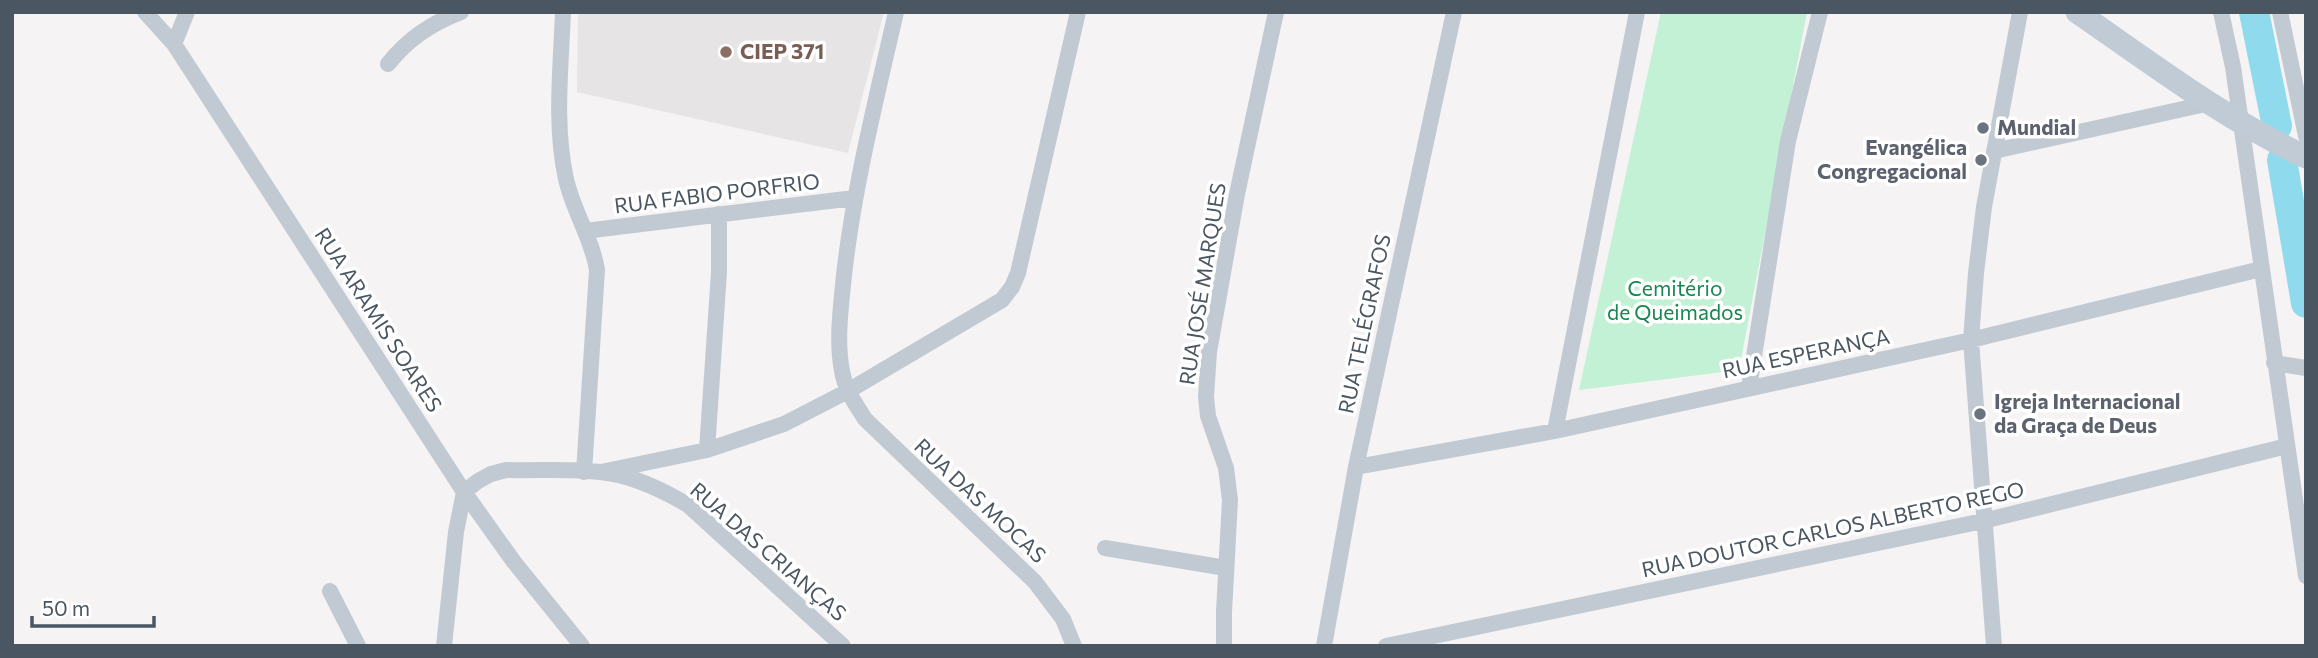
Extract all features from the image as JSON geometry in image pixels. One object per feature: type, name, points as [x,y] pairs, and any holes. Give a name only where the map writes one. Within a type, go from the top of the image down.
[{"type":"main road","points":[[2077,12],[2250,128],[2303,149]]},
{"type":"street","name":"RUA ARAMIS SOARES","points":[[145,12],[174,44],[464,492],[514,562],[582,646]]},
{"type":"street","points":[[174,44],[187,12]]},
{"type":"street","points":[[388,64],[401,48],[429,26],[461,12]]},
{"type":"street","points":[[563,12],[562,161],[572,201],[592,247],[597,270],[584,472]]},
{"type":"street","name":"RUA DAS MOCAS","points":[[896,12],[854,198],[840,316],[839,348],[842,372],[848,391],[865,419],[1035,582],[1063,619],[1074,646]]},
{"type":"street","points":[[601,471],[707,450],[784,424],[848,391],[1002,300],[1012,288],[1018,273],[1079,12]]},
{"type":"street","name":"RUA JOSÉ MARQUES","points":[[1224,646],[1230,500],[1226,468],[1208,416],[1209,352],[1237,194],[1276,12]]},
{"type":"street","name":"RUA TELÉGRAFOS","points":[[1324,646],[1356,467],[1454,12]]},
{"type":"street","points":[[1555,431],[1637,12]]},
{"type":"street","points":[[1749,388],[1788,141],[1820,12]]},
{"type":"street","points":[[1994,646],[1972,340],[1976,273],[1994,151],[2020,12]]},
{"type":"street","points":[[2221,12],[2250,128],[2261,269],[2282,364],[2287,446],[2306,576]]},
{"type":"street","points":[[2280,12],[2303,149]]},
{"type":"street","points":[[1994,151],[2210,103]]},
{"type":"street","name":"RUA FABIO PORFRIO","points":[[584,231],[854,198]]},
{"type":"street","points":[[707,450],[719,272],[719,214]]},
{"type":"street","name":"RUA ESPERANÇA","points":[[1356,467],[1555,431],[1972,340],[2261,269]]},
{"type":"street","points":[[2282,364],[2306,368]]},
{"type":"street","name":"RUA DOUTOR CARLOS ALBERTO REGO","points":[[1386,646],[1983,521],[2287,446]]},
{"type":"street","name":"RUA DAS CRIANÇAS","points":[[464,492],[491,474],[506,470],[601,471],[648,483],[688,505],[843,646]]},
{"type":"street","points":[[444,646],[456,532],[464,492]]},
{"type":"street","points":[[1105,548],[1226,568]]},
{"type":"street","points":[[330,591],[358,646]]},
{"type":"shaded area","name":"CIEP 371","points":[[578,12],[884,12],[848,153],[577,92]]},
{"type":"green space","name":"Cemitério de Queimados","points":[[1661,12],[1807,12],[1739,370],[1579,390]]},
{"type":"waterway","points":[[2254,12],[2277,126]]},
{"type":"waterway","points":[[2282,160],[2306,303]]},
{"type":"place","name":"CIEP 371","points":[[726,52]]},
{"type":"place","name":"Mundial","points":[[1983,128]]},
{"type":"place","name":"Evangélica Congregacional","points":[[1981,160]]},
{"type":"place","name":"Igreja Internacional da Graça de Deus","points":[[1980,414]]}]
